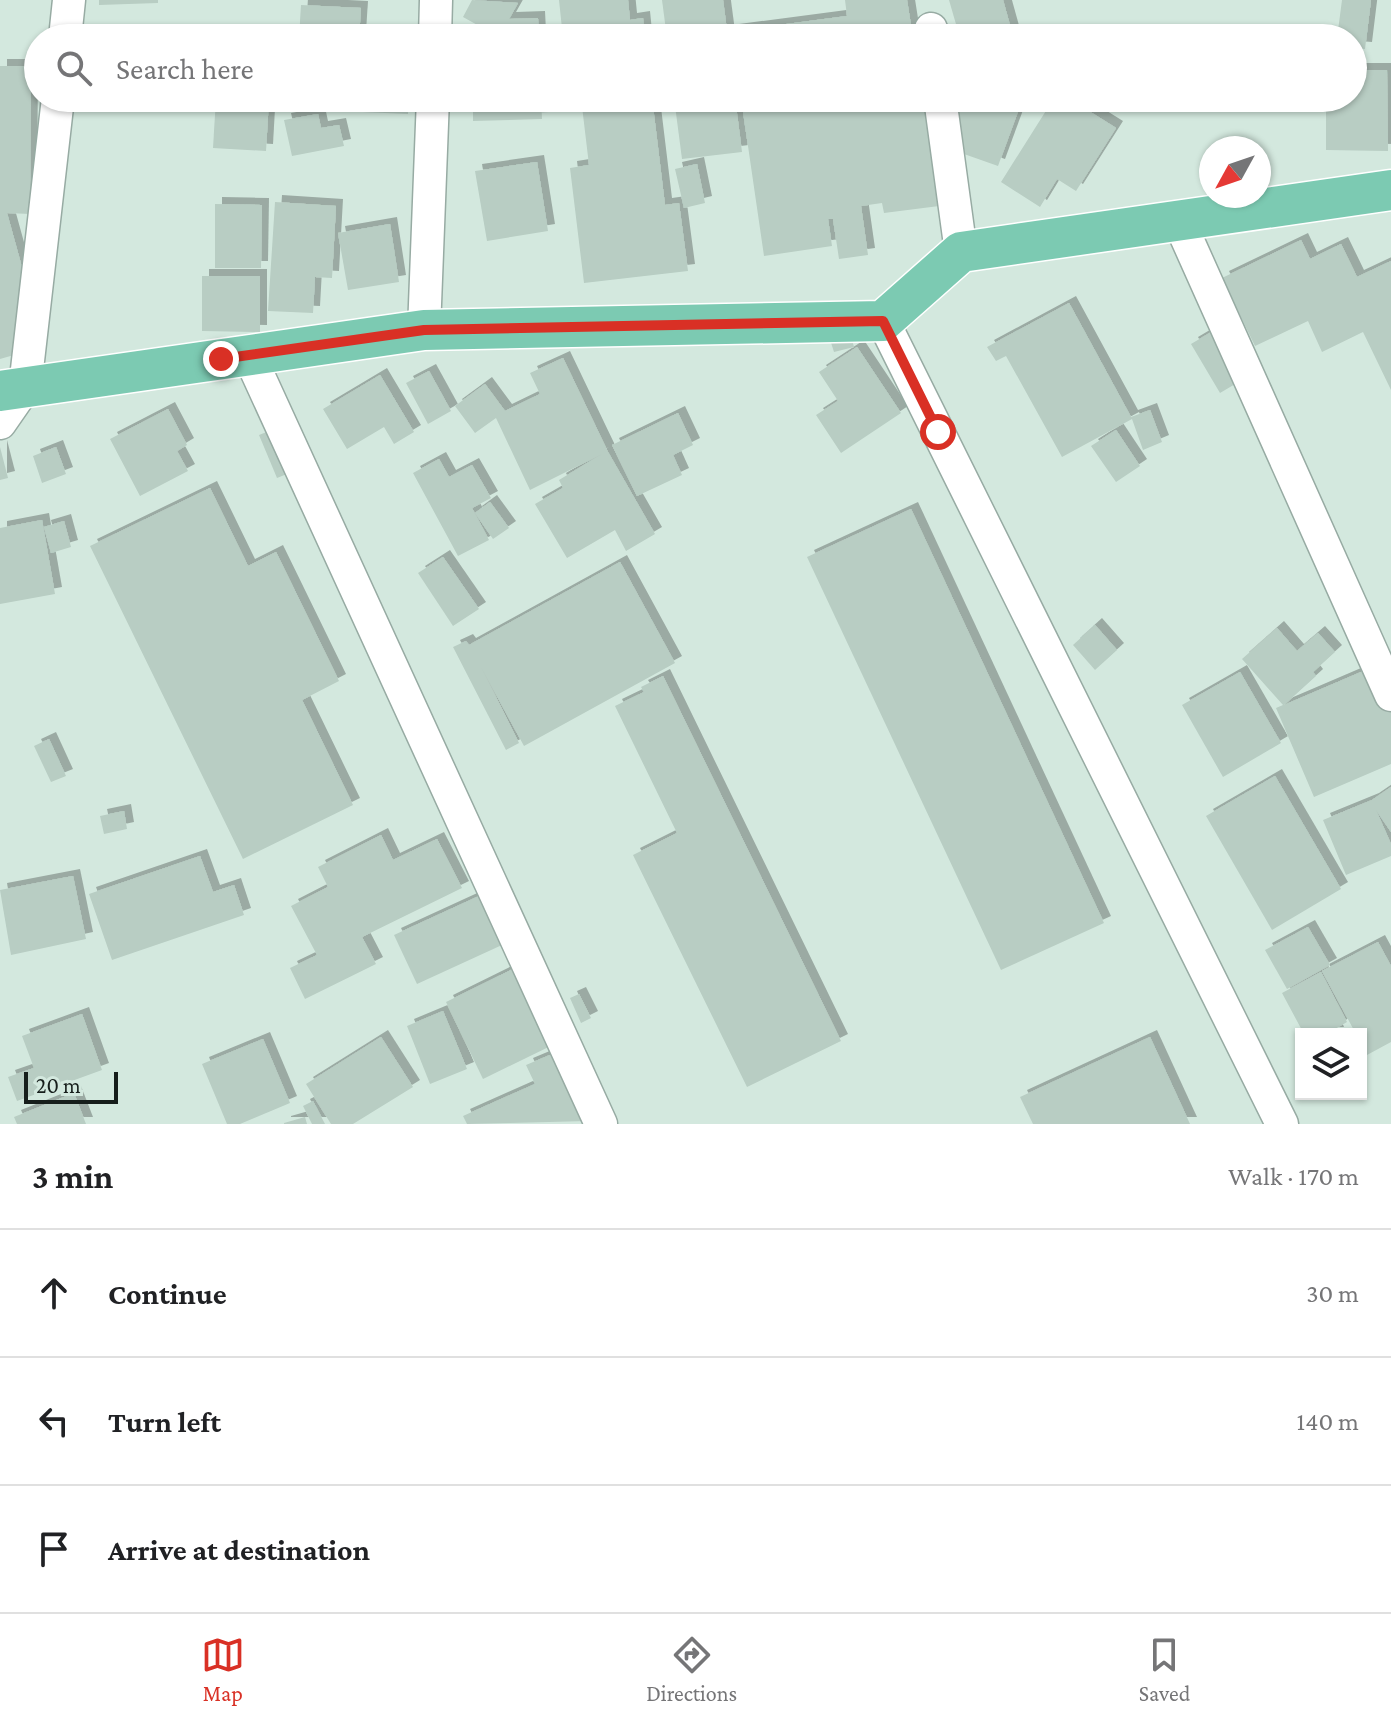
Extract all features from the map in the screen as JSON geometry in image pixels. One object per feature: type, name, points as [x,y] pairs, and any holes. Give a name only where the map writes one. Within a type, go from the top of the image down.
[{"type":"main road","points":[[12,389],[424,330],[883,321],[961,252],[1391,190]]},
{"type":"street","points":[[66,24],[69,0]]},
{"type":"street","points":[[435,24],[436,0]]},
{"type":"street","points":[[0,423],[12,389],[56,112]]},
{"type":"street","points":[[424,330],[432,112]]},
{"type":"street","points":[[942,112],[961,252]]},
{"type":"street","points":[[1179,221],[1391,695]]},
{"type":"street","points":[[883,321],[1282,1124]]},
{"type":"street","points":[[249,355],[601,1124]]},
{"type":"building","points":[[99,0],[158,0],[158,3],[99,5]]},
{"type":"building","points":[[472,0],[518,3],[509,19],[538,18],[538,24],[476,24],[463,17]]},
{"type":"building","points":[[559,0],[628,0],[630,20],[643,18],[644,24],[562,24]]},
{"type":"building","points":[[662,0],[723,0],[726,24],[665,24]]},
{"type":"building","points":[[845,0],[907,0],[911,24],[786,24],[847,16]]},
{"type":"building","points":[[949,0],[1003,0],[1010,24],[956,24]]},
{"type":"building","points":[[1342,0],[1371,0],[1367,33],[1367,24],[1339,24]]},
{"type":"building","points":[[301,5],[361,8],[360,24],[300,24]]},
{"type":"building","points":[[0,66],[24,66],[24,112],[31,112],[30,214],[7,213],[28,289],[28,351],[0,359]]},
{"type":"building","points":[[1367,70],[1387,70],[1388,151],[1326,150],[1326,112],[1367,112]]},
{"type":"building","points":[[215,112],[268,112],[266,151],[213,148]]},
{"type":"building","points":[[362,112],[408,112],[408,114]]},
{"type":"building","points":[[473,112],[542,112],[542,119],[473,121]]},
{"type":"building","points":[[583,112],[654,112],[665,205],[679,203],[688,271],[584,283],[570,168],[589,165]]},
{"type":"building","points":[[676,112],[737,112],[742,152],[682,159]]},
{"type":"building","points":[[743,112],[934,112],[947,205],[884,213],[882,203],[861,206],[868,255],[839,259],[833,219],[828,219],[832,246],[764,256]]},
{"type":"building","points":[[959,112],[1018,112],[998,166],[947,148]]},
{"type":"building","points":[[1045,112],[1090,112],[1116,128],[1076,191],[1057,179],[1040,207],[1001,182]]},
{"type":"building","points":[[318,114],[321,128],[339,125],[344,146],[292,156],[284,120]]},
{"type":"building","points":[[537,162],[548,231],[487,241],[475,171]]},
{"type":"building","points":[[697,164],[705,203],[684,208],[675,169]]},
{"type":"building","points":[[275,202],[336,206],[332,278],[315,277],[313,313],[268,311]]},
{"type":"building","points":[[215,204],[262,205],[261,268],[215,268]]},
{"type":"building","points":[[390,224],[399,282],[348,290],[338,233]]},
{"type":"building","points":[[1301,240],[1310,259],[1341,244],[1357,277],[1391,261],[1391,390],[1363,332],[1322,352],[1308,321],[1255,346],[1222,278]]},
{"type":"building","points":[[202,276],[260,276],[260,332],[202,331]]},
{"type":"building","points":[[1069,303],[1131,417],[1150,410],[1162,442],[1143,450],[1132,419],[1062,457],[1006,356],[996,361],[987,347]]},
{"type":"building","points":[[847,322],[854,347],[834,352],[826,327]]},
{"type":"building","points":[[1218,328],[1247,377],[1220,393],[1191,344]]},
{"type":"building","points":[[857,347],[901,413],[841,453],[816,415],[838,401],[819,372]]},
{"type":"building","points":[[563,358],[608,452],[655,534],[626,551],[615,530],[567,558],[535,504],[563,488],[559,480],[602,454],[530,490],[496,418],[475,433],[455,406],[485,384],[505,411],[540,394],[530,373]]},
{"type":"building","points":[[429,371],[451,411],[428,424],[406,383]]},
{"type":"building","points":[[380,375],[414,432],[394,444],[384,427],[347,449],[323,409]]},
{"type":"building","points":[[168,409],[187,445],[177,451],[188,471],[140,496],[110,439]]},
{"type":"building","points":[[678,413],[693,445],[673,455],[682,475],[637,496],[612,445]]},
{"type":"building","points":[[274,429],[292,472],[277,478],[259,435]]},
{"type":"building","points":[[1116,430],[1140,466],[1116,482],[1091,446]]},
{"type":"building","points":[[0,447],[8,478],[0,480]]},
{"type":"building","points":[[56,447],[66,474],[42,483],[33,456]]},
{"type":"building","points":[[439,459],[449,477],[472,465],[491,498],[472,508],[489,540],[458,556],[413,473]]},
{"type":"building","points":[[210,488],[248,566],[276,552],[339,681],[302,700],[353,805],[243,859],[90,546]]},
{"type":"building","points":[[490,502],[509,528],[493,539],[475,513]]},
{"type":"building","points":[[911,509],[1104,923],[1001,970],[807,557]]},
{"type":"building","points":[[42,520],[55,594],[0,604],[0,528]]},
{"type":"building","points":[[64,521],[71,547],[51,553],[44,527]]},
{"type":"building","points":[[443,557],[479,609],[453,626],[418,573]]},
{"type":"building","points":[[620,562],[675,663],[524,746],[481,667],[519,743],[506,750],[453,647],[466,641],[469,645]]},
{"type":"building","points":[[1095,625],[1117,650],[1095,670],[1073,645]]},
{"type":"building","points":[[1277,628],[1297,651],[1318,633],[1335,652],[1313,672],[1316,676],[1284,705],[1375,666],[1391,703],[1391,764],[1314,797],[1276,708],[1283,705],[1242,659]]},
{"type":"building","points":[[1240,672],[1281,743],[1223,777],[1182,705]]},
{"type":"building","points":[[663,676],[841,1041],[747,1087],[633,855],[677,833],[615,706],[644,692],[641,687]]},
{"type":"building","points":[[49,739],[66,776],[51,782],[34,746]]},
{"type":"building","points":[[1275,776],[1341,889],[1272,930],[1206,816]]},
{"type":"building","points":[[1391,787],[1391,832],[1376,810],[1391,844],[1391,856],[1346,875],[1323,820],[1372,800]]},
{"type":"building","points":[[124,811],[127,829],[104,834],[100,816]]},
{"type":"building","points":[[381,835],[393,860],[437,839],[462,888],[362,937],[376,964],[305,999],[290,968],[317,955],[291,906],[328,887],[318,867]]},
{"type":"building","points":[[200,856],[213,892],[234,885],[244,915],[112,960],[89,894]]},
{"type":"building","points":[[73,876],[86,939],[11,955],[0,890]]},
{"type":"building","points":[[479,896],[502,945],[417,984],[394,935]]},
{"type":"building","points":[[1308,927],[1330,965],[1287,989],[1265,950]]},
{"type":"building","points":[[1378,942],[1391,966],[1391,1042],[1367,1055],[1367,1028],[1353,1028],[1322,971]]},
{"type":"building","points":[[527,962],[565,1039],[483,1079],[446,1002]]},
{"type":"building","points":[[1321,972],[1347,1022],[1337,1028],[1301,1028],[1282,993]]},
{"type":"building","points":[[579,994],[591,1018],[581,1023],[570,998]]},
{"type":"building","points":[[443,1011],[467,1069],[430,1084],[407,1026]]},
{"type":"building","points":[[82,1014],[102,1070],[17,1101],[8,1077],[34,1068],[22,1036]]},
{"type":"building","points":[[381,1037],[413,1087],[353,1124],[331,1124],[306,1084]]},
{"type":"building","points":[[1150,1037],[1190,1124],[1033,1124],[1020,1097]]},
{"type":"building","points":[[263,1039],[290,1103],[240,1124],[227,1124],[202,1064]]},
{"type":"building","points":[[557,1052],[588,1121],[467,1124],[463,1116],[535,1084],[526,1065]]},
{"type":"building","points":[[74,1093],[86,1124],[17,1124],[14,1117]]},
{"type":"building","points":[[313,1101],[325,1124],[312,1124],[303,1106]]},
{"type":"building","points":[[305,1117],[307,1124],[284,1124],[284,1123]]},
{"type":"route","points":[[221,359],[424,330],[883,321],[938,432]]}]
